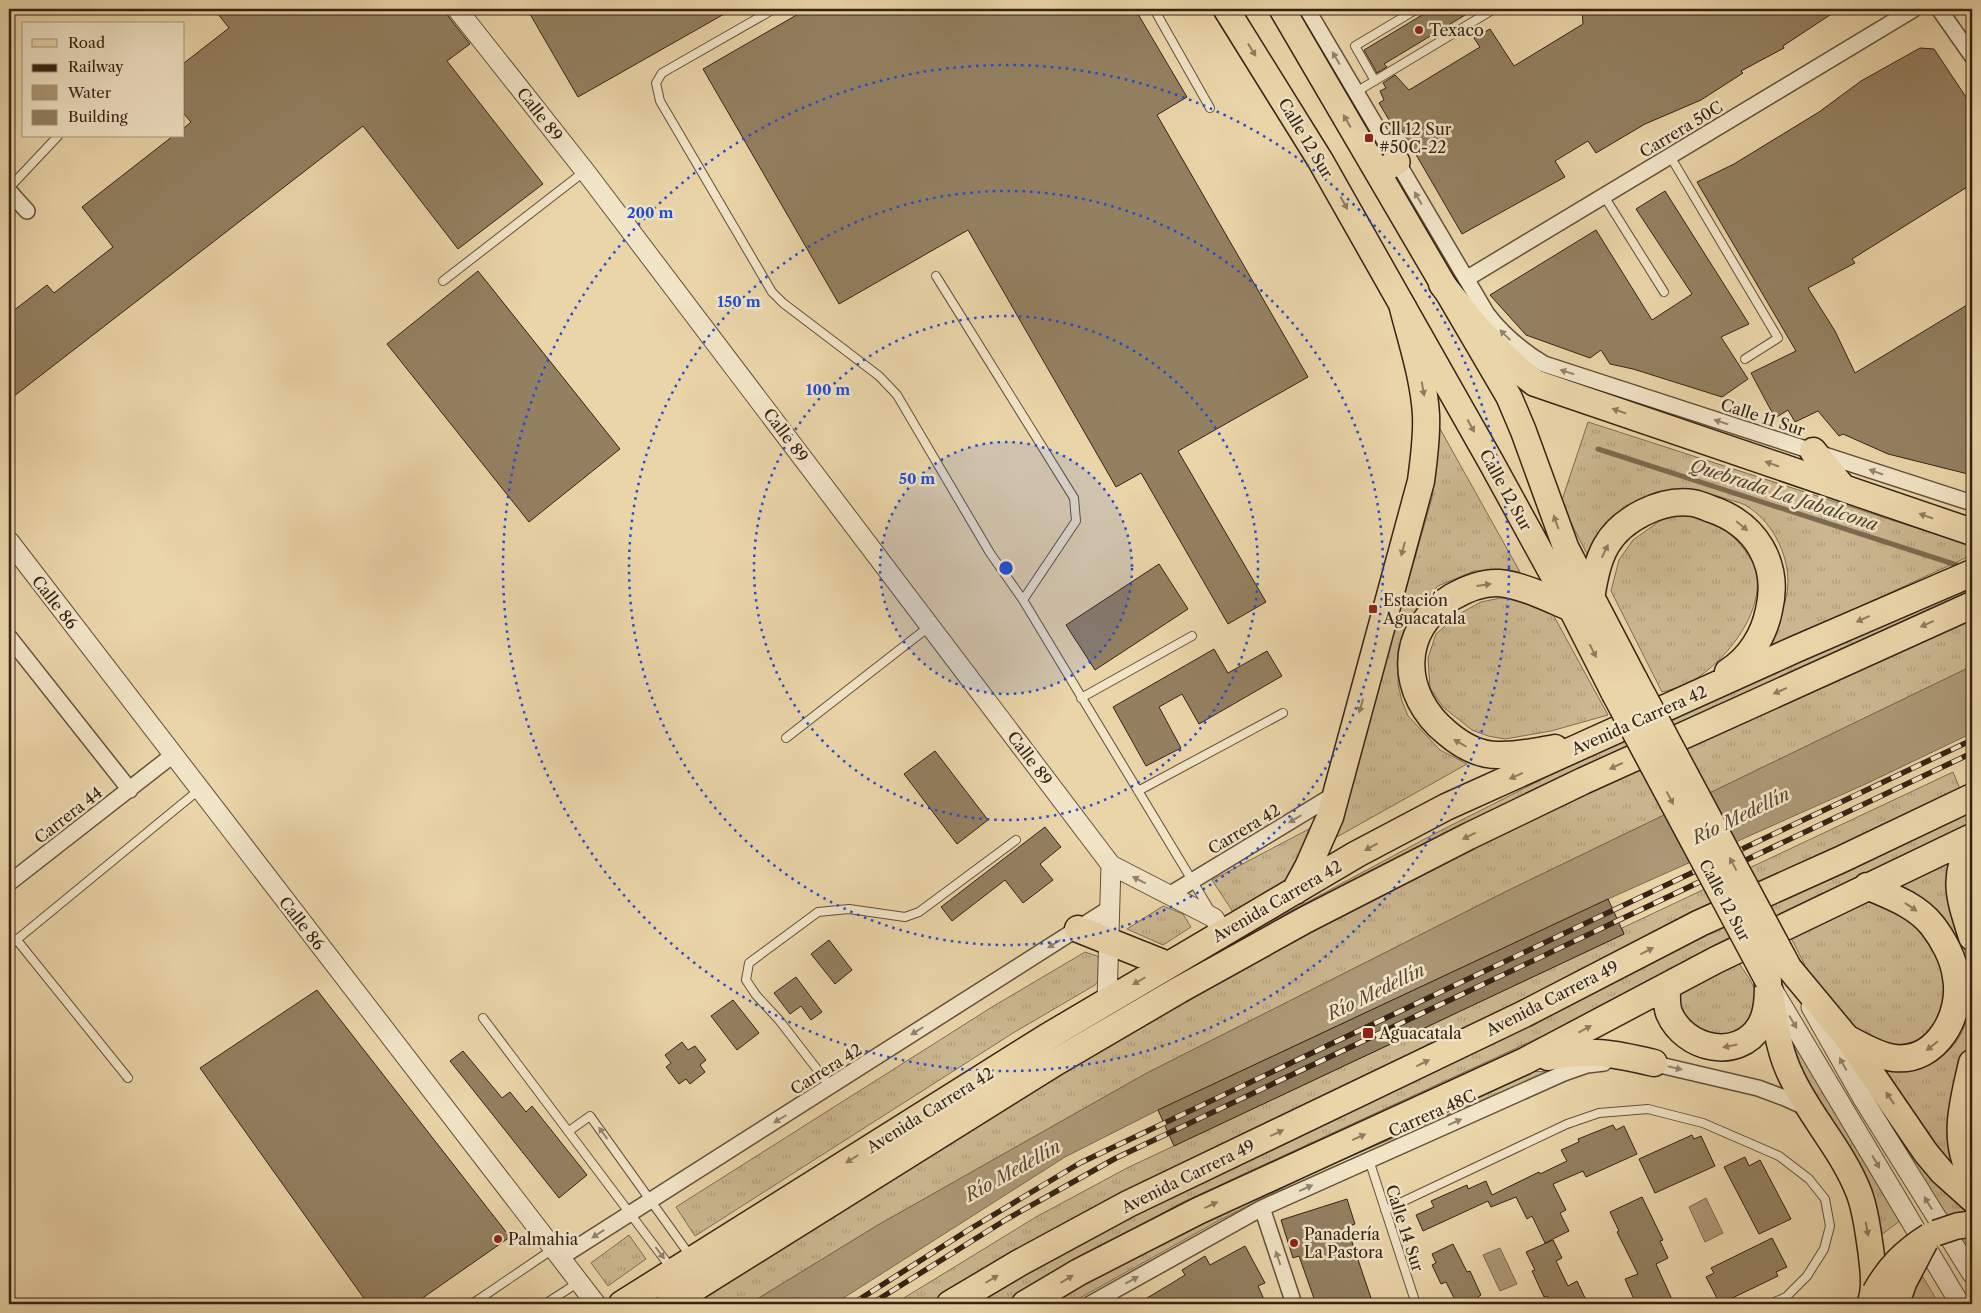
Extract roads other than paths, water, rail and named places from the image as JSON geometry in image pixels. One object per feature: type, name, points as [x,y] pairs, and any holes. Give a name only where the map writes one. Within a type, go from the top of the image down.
[{"type":"highway","points":[[1454,282],[1490,343],[1505,359],[1536,383],[1972,532]]},
{"type":"highway","points":[[1295,891],[1320,842],[1330,817],[1424,465],[1426,414],[1423,388],[1403,308]]},
{"type":"highway","points":[[1813,451],[1843,488]]},
{"type":"highway","points":[[1593,741],[1498,756],[1476,751],[1454,739],[1434,723],[1420,703],[1411,680],[1411,650],[1421,627],[1440,605],[1475,586],[1499,583],[1581,603],[1596,573],[1606,546],[1621,528],[1638,514],[1665,504],[1693,503],[1723,513],[1743,525],[1760,544],[1769,565],[1773,596],[1766,626],[1753,648],[1732,670],[1698,693]]},
{"type":"highway","name":"Avenida Carrera 42","points":[[622,1304],[1108,1000],[1168,965],[1219,925],[1295,891],[1357,854],[1431,815],[1698,693],[1972,572]]},
{"type":"highway","name":"Avenida Carrera 42","points":[[669,1304],[1056,1062],[1179,990],[1305,920],[1469,836],[1583,781],[1972,604]]},
{"type":"highway","name":"Avenida Carrera 49","points":[[950,1304],[1019,1263],[1128,1204],[1515,1018],[1700,923],[1842,859],[1972,797]]},
{"type":"highway","points":[[1025,1304],[1079,1272],[1198,1211],[1525,1061],[1667,986],[1867,886],[1972,837]]},
{"type":"highway","points":[[1972,841],[1964,858],[1959,890],[1972,937]]},
{"type":"highway","points":[[1848,1039],[1874,1052],[1894,1058],[1912,1057],[1928,1050],[1949,1027],[1955,1010],[1957,995],[1957,978],[1954,967],[1947,949],[1931,924],[1916,910],[1903,902],[1867,886]]},
{"type":"highway","points":[[1078,929],[1168,965]]},
{"type":"highway","points":[[1667,986],[1668,1011],[1679,1028],[1698,1043],[1711,1047],[1736,1046],[1746,1040],[1760,1026],[1779,974]]},
{"type":"highway","points":[[1525,1061],[1570,1053],[1599,1052],[1654,1063]]},
{"type":"highway","points":[[1972,1063],[1961,1113],[1960,1131],[1964,1157],[1972,1175]]},
{"type":"main road","name":"Calle 12 Sur","points":[[1226,9],[1320,160],[1403,308],[1581,603],[1635,680],[1779,974],[1784,1060],[1791,1077],[1810,1110],[1834,1145],[1860,1194],[1868,1233],[1872,1298]]},
{"type":"main road","name":"Calle 12 Sur","points":[[1300,13],[1387,168],[1454,282],[1492,366],[1509,397],[1566,548],[1581,603],[1614,693],[1779,974],[1848,1039],[1926,1153],[1942,1172],[1972,1200]]},
{"type":"main road","points":[[1872,1298],[1884,1275],[1897,1259],[1912,1246],[1933,1234],[1957,1226],[1972,1224]]},
{"type":"main road","points":[[1933,1234],[1972,1236]]},
{"type":"main road","points":[[1896,1304],[1907,1276],[1933,1234]]},
{"type":"street","name":"Calle 89","points":[[457,9],[585,171],[1111,865],[1169,895],[1219,925]]},
{"type":"street","name":"Carrera 50C","points":[[1454,282],[1604,196],[1914,9]]},
{"type":"street","points":[[1939,9],[1972,56]]},
{"type":"street","name":"Calle 12 Sur","points":[[1300,13],[1356,92],[1387,168]]},
{"type":"street","points":[[9,192],[27,211]]},
{"type":"street","name":"Calle 12 Sur","points":[[1454,282],[1512,342],[1544,364]]},
{"type":"street","name":"Calle 11 Sur","points":[[1544,364],[1972,503]]},
{"type":"street","name":"Calle 86","points":[[9,541],[596,1304]]},
{"type":"street","points":[[9,637],[130,790]]},
{"type":"street","name":"Carrera 44","points":[[9,883],[174,755]]},
{"type":"street","name":"Carrera 42","points":[[1169,895],[1337,793]]},
{"type":"street","points":[[1108,1000],[1111,865]]},
{"type":"street","name":"Carrera 42","points":[[557,1253],[630,1214],[1110,908]]},
{"type":"street","name":"Calle 12 Sur","points":[[1779,974],[1846,1070],[1972,1274]]},
{"type":"street","name":"Calle 12 Sur","points":[[1779,974],[1960,1304]]},
{"type":"street","name":"Carrera 48C","points":[[1090,1304],[1262,1208],[1564,1073],[1586,1065],[1619,1061],[1654,1063],[1758,1088],[1786,1098],[1810,1110]]},
{"type":"street","points":[[1262,1208],[1294,1304]]},
{"type":"lane","points":[[774,9],[662,73],[656,83],[660,101],[772,292],[783,303],[879,376],[897,395],[990,553],[1022,600],[1219,925]]},
{"type":"lane","points":[[1154,9],[1210,108]]},
{"type":"lane","points":[[1356,92],[1494,9]]},
{"type":"lane","points":[[1375,81],[1355,46],[1414,10]]},
{"type":"lane","points":[[9,188],[56,138]]},
{"type":"lane","points":[[1670,156],[1778,338],[1745,359]]},
{"type":"lane","points":[[443,281],[585,171]]},
{"type":"lane","points":[[1604,196],[1664,292]]},
{"type":"lane","points":[[936,276],[1074,498],[1076,521],[1022,600]]},
{"type":"lane","points":[[786,738],[930,626]]},
{"type":"lane","points":[[1081,698],[1192,636]]},
{"type":"lane","points":[[1138,791],[1282,713]]},
{"type":"lane","points":[[9,946],[200,789]]},
{"type":"lane","points":[[830,1086],[780,1020],[756,995],[746,980],[749,963],[818,912],[850,908],[905,917],[919,912],[1016,840]]},
{"type":"lane","points":[[16,940],[128,1078]]},
{"type":"lane","points":[[483,1018],[630,1214],[683,1266]]},
{"type":"lane","points":[[1385,1210],[1567,1124],[1599,1114],[1648,1109],[1703,1123],[1779,1156],[1809,1179],[1825,1199],[1830,1226],[1824,1249],[1807,1276],[1786,1297],[1770,1304]]},
{"type":"lane","points":[[568,1131],[590,1116],[651,1200],[683,1266]]},
{"type":"lane","name":"Calle 14 Sur","points":[[1369,1160],[1416,1304]]},
{"type":"lane","points":[[472,1304],[557,1253]]},
{"type":"lane","points":[[545,1304],[579,1282]]},
{"type":"water","name":"Río Medellín","points":[[1972,666],[1972,733],[1870,782],[1608,899],[1158,1110],[1065,1157],[834,1304],[749,1304],[878,1225],[1145,1074],[1507,891]]},
{"type":"water","points":[[1706,1198],[1723,1233],[1705,1242],[1689,1207]]},
{"type":"water","points":[[1500,1248],[1517,1284],[1500,1291],[1483,1255]]},
{"type":"waterway","name":"Quebrada La Jabalcona","points":[[1598,449],[1963,567]]},
{"type":"railway","points":[[852,1304],[970,1229],[1080,1163],[1972,740]]},
{"type":"railway","points":[[871,1304],[1007,1219],[1116,1158],[1972,753]]},
{"type":"place","name":"Texaco","points":[[1419,30]]},
{"type":"place","name":"Cll 12 Sur #50C-22","points":[[1369,138]]},
{"type":"place","name":"Estación Aguacatala","points":[[1373,609]]},
{"type":"place","name":"Aguacatala","points":[[1368,1033]]},
{"type":"place","name":"Palmahia","points":[[498,1239]]},
{"type":"place","name":"Panadería La Pastora","points":[[1294,1243]]}]
